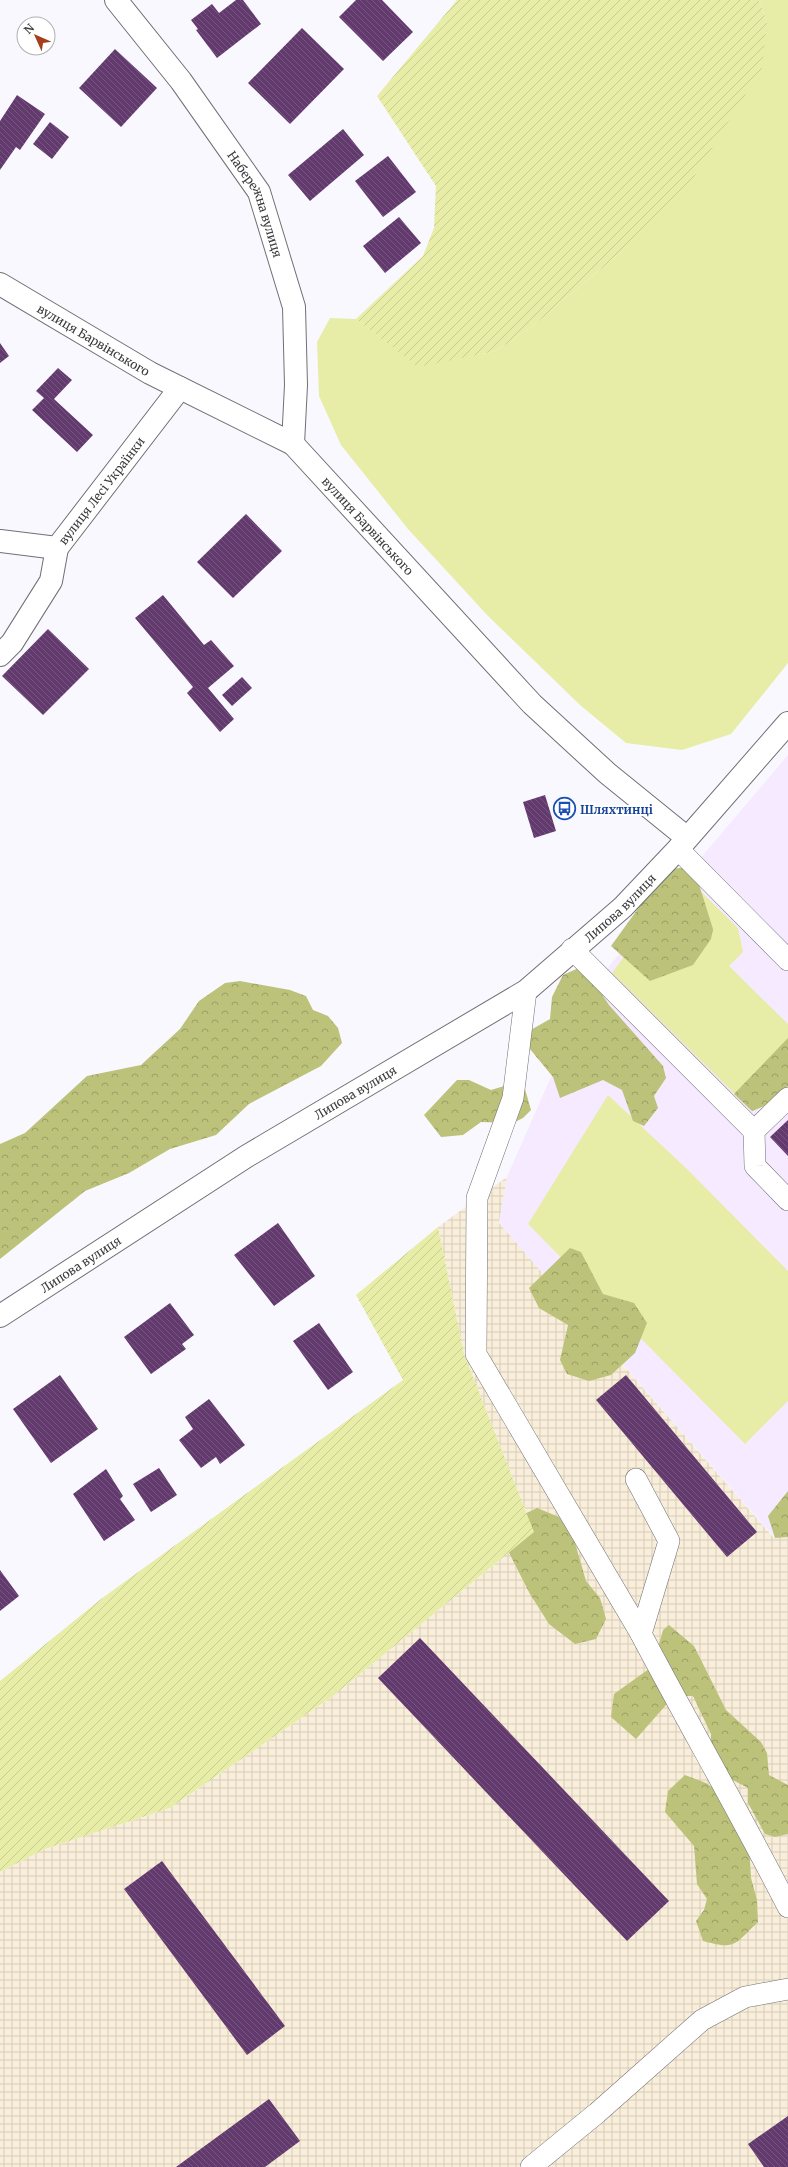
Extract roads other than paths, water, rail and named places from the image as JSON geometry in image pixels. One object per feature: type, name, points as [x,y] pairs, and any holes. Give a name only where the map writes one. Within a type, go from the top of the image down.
[{"type":"street","name":"Набережна вулиця","points":[[116,0],[181,81],[260,192],[294,307],[296,385],[293,444]]},
{"type":"street","name":"вулиця Барвінського","points":[[0,284],[150,373],[293,444],[532,704],[682,843]]},
{"type":"street","name":"вулиця Лесі Українки","points":[[0,541],[57,548],[180,388]]},
{"type":"street","points":[[0,655],[12,643],[51,581],[57,548]]},
{"type":"street","name":"Липова вулиця","points":[[0,1316],[247,1156],[526,991],[572,949],[622,907],[682,843],[788,723]]},
{"type":"lane","points":[[682,843],[788,960]]},
{"type":"lane","points":[[572,949],[754,1131],[755,1166],[788,1200]]},
{"type":"lane","points":[[526,991],[513,1098],[477,1198],[476,1354],[641,1634],[683,1713],[743,1818],[788,1907]]},
{"type":"lane","points":[[754,1131],[788,1098]]},
{"type":"lane","points":[[636,1478],[669,1541],[641,1634]]},
{"type":"lane","points":[[530,2167],[597,2113],[702,2020],[745,1997],[788,1989]]},
{"type":"place","name":"Шляхтинці","points":[[565,809]]}]
